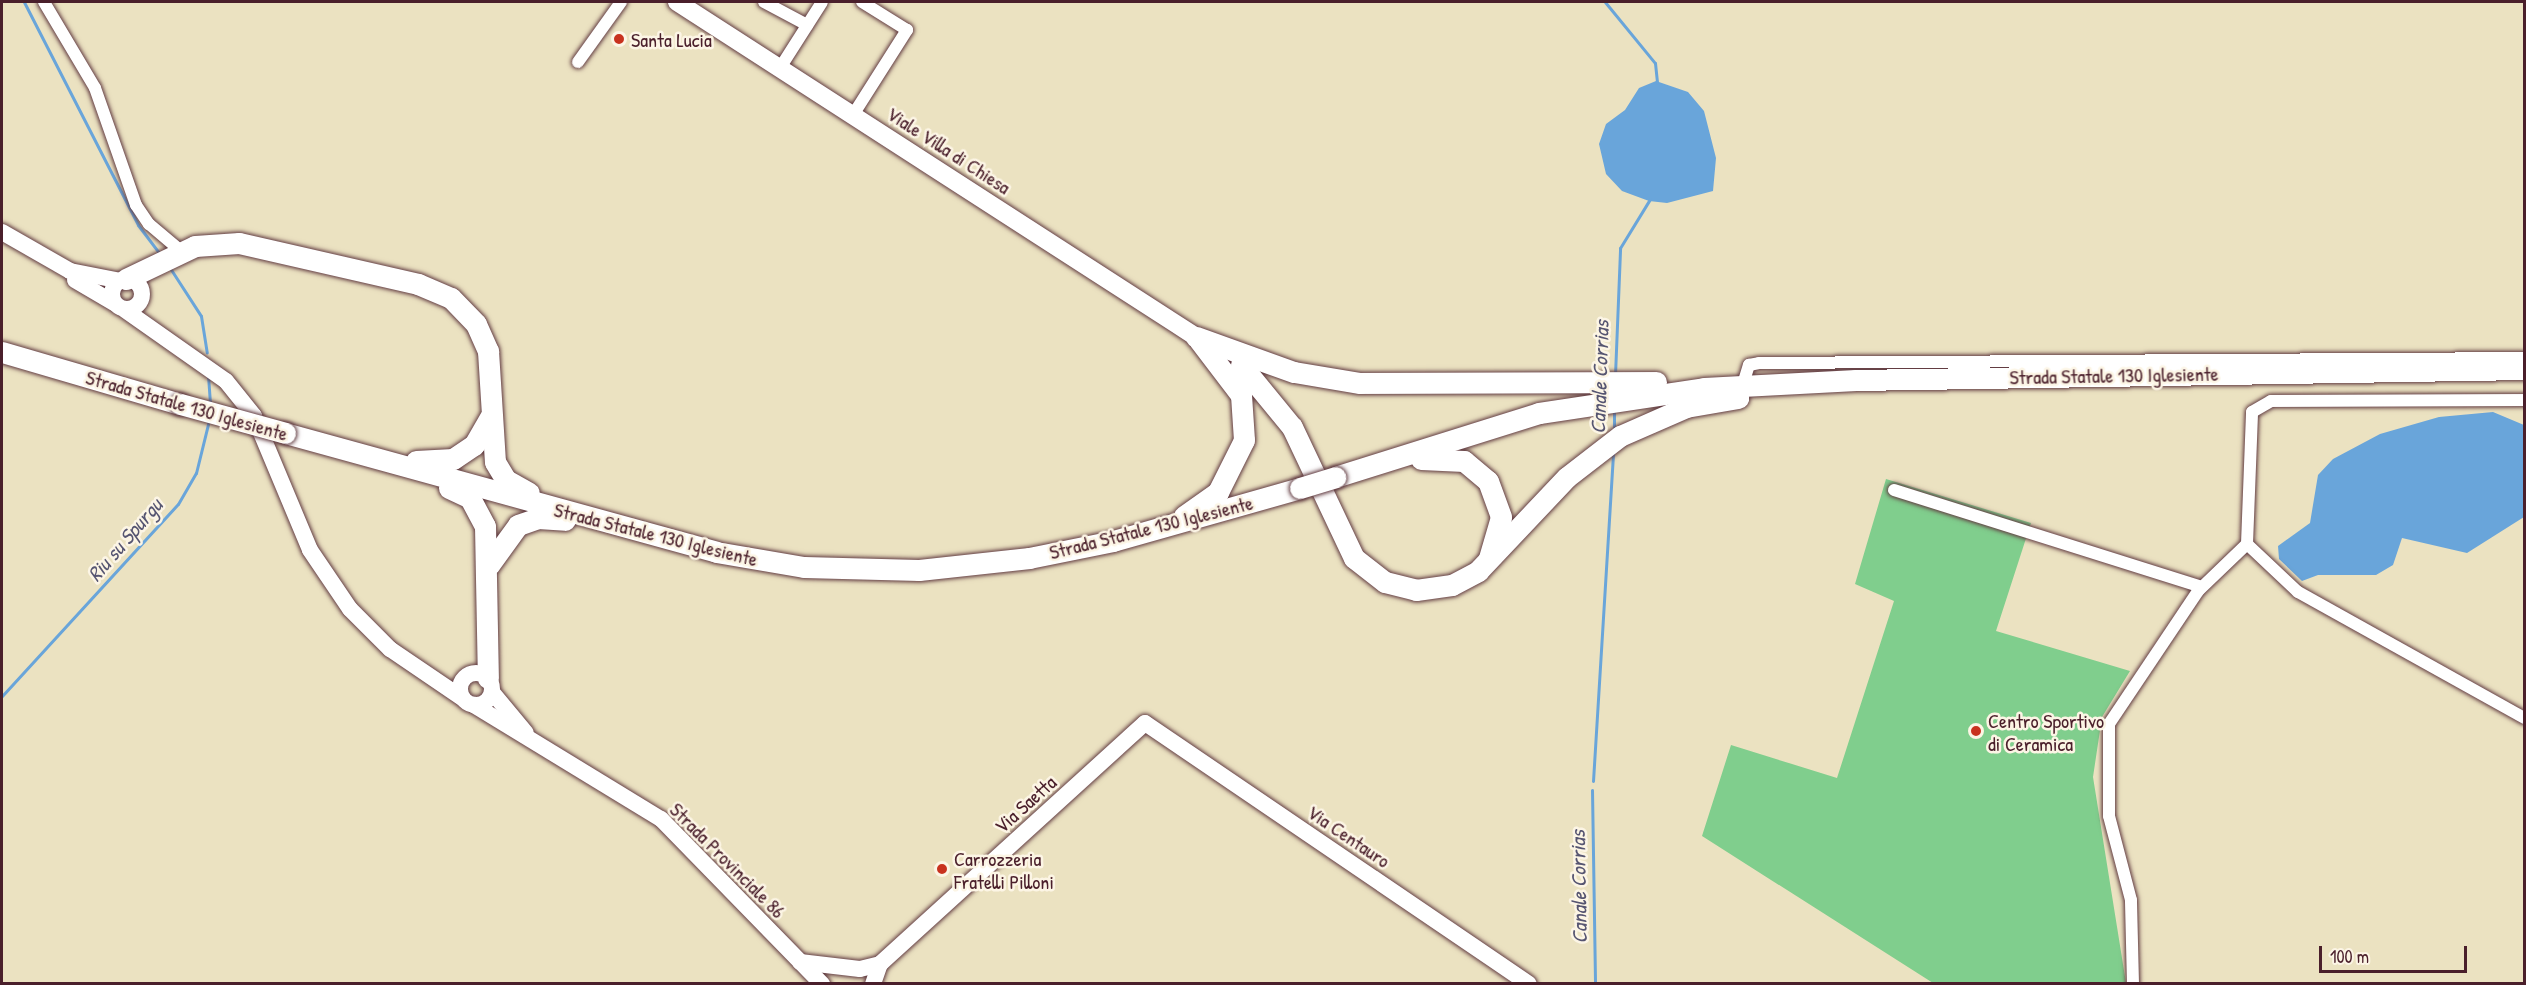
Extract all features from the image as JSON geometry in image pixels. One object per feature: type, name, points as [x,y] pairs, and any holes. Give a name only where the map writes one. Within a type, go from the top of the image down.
[{"type":"highway","points":[[133,287],[155,265],[181,251],[212,243],[254,244],[418,284],[451,298],[483,337],[491,376],[490,417],[495,462],[514,487],[606,514],[648,534]]},
{"type":"highway","points":[[1196,337],[1250,359],[1338,380],[1591,393],[1744,381],[1856,380]]},
{"type":"highway","points":[[1195,515],[1218,492],[1244,440],[1241,395],[1196,337]]},
{"type":"highway","name":"Strada Statale 130 Iglesiente","points":[[2,352],[648,534],[804,567],[919,570],[1029,558],[1165,526],[1195,515],[1300,488],[1591,393]]},
{"type":"highway","points":[[1241,365],[1292,427],[1343,538],[1369,572],[1400,587],[1435,590],[1488,563],[1598,451],[1620,436],[1686,407],[1814,391]]},
{"type":"highway","name":"Strada Statale 130 Iglesiente","points":[[1621,390],[1856,380],[2524,369]]},
{"type":"highway","name":"Strada Statale 130 Iglesiente","points":[[1704,388],[1814,391],[2524,381]]},
{"type":"highway","points":[[347,451],[444,462],[474,445],[490,417]]},
{"type":"highway","points":[[347,451],[470,498],[483,517],[489,565],[487,642],[479,680]]},
{"type":"highway","points":[[1337,476],[1371,475],[1436,456],[1464,461],[1481,472],[1498,499],[1500,530],[1488,563]]},
{"type":"highway","points":[[489,565],[509,531],[538,518],[648,534]]},
{"type":"main road","name":"Viale Villa di Chiesa","points":[[677,2],[1241,365]]},
{"type":"street","points":[[44,2],[94,88],[136,205],[149,224],[181,251]]},
{"type":"street","points":[[764,2],[807,25]]},
{"type":"street","points":[[780,68],[822,2]]},
{"type":"street","points":[[853,115],[907,30],[862,2]]},
{"type":"street","points":[[578,62],[616,3]]},
{"type":"street","points":[[2,232],[70,271],[133,287]]},
{"type":"street","name":"Strada Provinciale 86","points":[[2,238],[164,333],[226,381],[254,416],[310,550],[330,582],[390,649],[468,702],[661,819],[822,984]]},
{"type":"street","points":[[133,287],[119,306],[112,293],[133,287]]},
{"type":"street","name":"Strada Provinciale 86","points":[[133,287],[164,333]]},
{"type":"street","points":[[1744,381],[1749,366],[1759,363],[2524,358]]},
{"type":"street","points":[[2133,984],[2131,900],[2109,816],[2109,724],[2201,587],[2247,544],[2248,424],[2257,405],[2524,400]]},
{"type":"street","points":[[1894,490],[2201,587]]},
{"type":"street","points":[[2247,544],[2298,592],[2524,718]]},
{"type":"street","name":"Strada Provinciale 86","points":[[425,674],[479,680],[532,740]]},
{"type":"street","points":[[468,702],[479,680]]},
{"type":"street","points":[[468,702],[479,680]]},
{"type":"street","name":"Via Saetta","points":[[872,983],[880,964],[1145,723]]},
{"type":"street","name":"Via Centauro","points":[[1145,723],[1529,984]]},
{"type":"street","name":"Via Saetta","points":[[800,962],[860,969],[880,964]]},
{"type":"street","points":[[845,984],[860,969]]},
{"type":"green space","name":"Centro Sportivo di Ceramica","points":[[1886,479],[2031,523],[1996,631],[2130,671],[2102,717],[2093,777],[2126,983],[1933,983],[1702,836],[1731,745],[1837,778],[1894,601],[1855,584]]},
{"type":"water","points":[[1656,81],[1688,92],[1704,111],[1716,158],[1713,191],[1667,203],[1649,201],[1622,191],[1606,174],[1599,144],[1606,124],[1625,110],[1639,88]]},
{"type":"water","points":[[2493,412],[2524,425],[2524,517],[2467,553],[2402,538],[2393,565],[2376,575],[2318,575],[2302,581],[2279,559],[2278,546],[2310,523],[2318,475],[2333,459],[2380,434],[2439,417]]},
{"type":"waterway","name":"Riu su Spurgu","points":[[24,2],[138,225],[159,253]]},
{"type":"waterway","name":"Canale Corrias","points":[[1605,2],[1655,63],[1657,83]]},
{"type":"waterway","name":"Canale Corrias","points":[[1615,375],[1620,248],[1650,199]]},
{"type":"waterway","name":"Riu su Spurgu","points":[[170,268],[201,316],[207,353]]},
{"type":"waterway","name":"Riu su Spurgu","points":[[208,375],[210,404]]},
{"type":"waterway","name":"Canale Corrias","points":[[1614,408],[1614,429]]},
{"type":"waterway","name":"Riu su Spurgu","points":[[2,696],[178,504],[196,473],[209,420]]},
{"type":"waterway","name":"Canale Corrias","points":[[1593,781],[1613,453]]},
{"type":"waterway","name":"Canale Corrias","points":[[1592,790],[1595,984]]},
{"type":"place","name":"Santa Lucia","points":[[619,39]]},
{"type":"place","name":"Centro Sportivo di Ceramica","points":[[1976,731]]},
{"type":"place","name":"Carrozzeria Fratelli Pilloni","points":[[942,869]]}]
